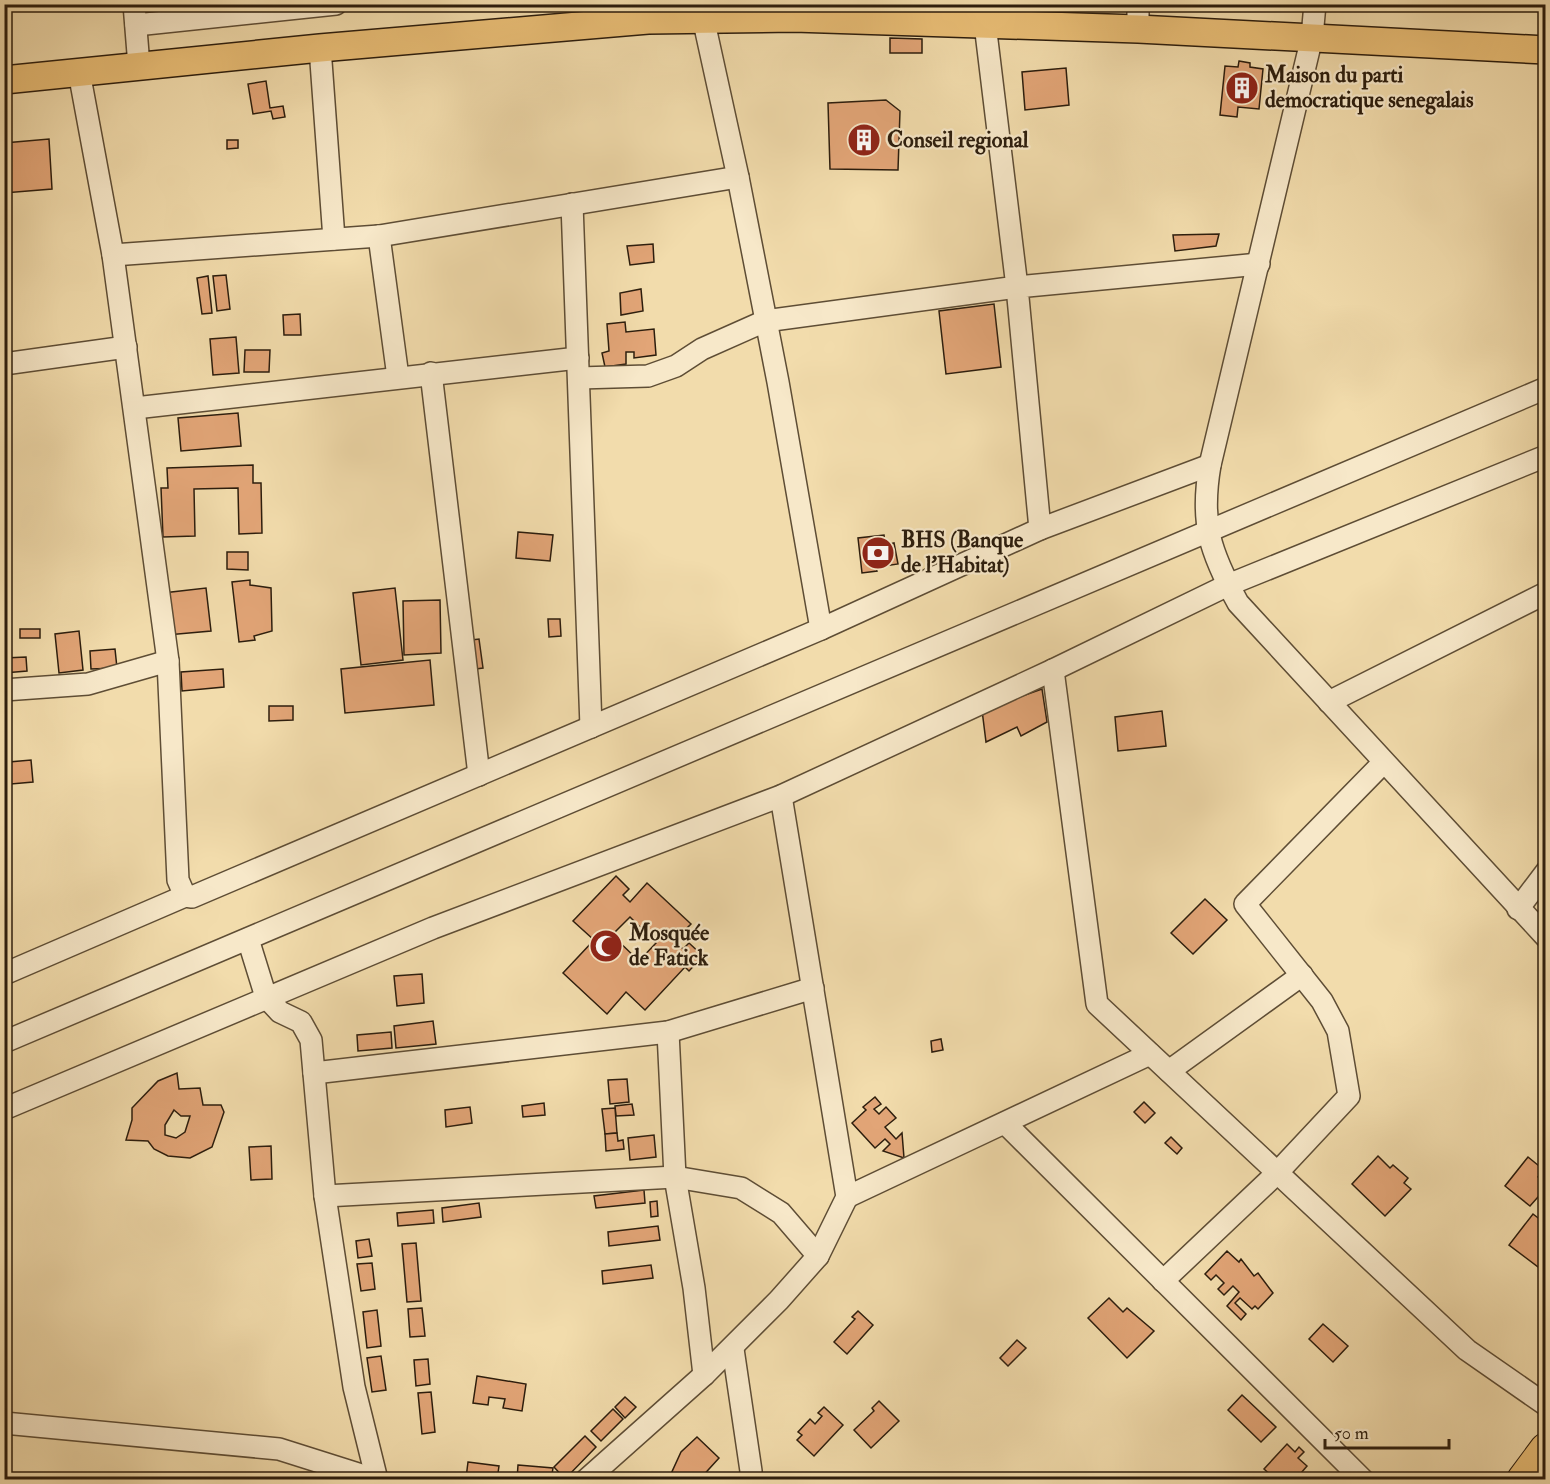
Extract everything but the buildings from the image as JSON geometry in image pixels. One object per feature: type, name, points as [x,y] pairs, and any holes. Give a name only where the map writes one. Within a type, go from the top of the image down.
[{"type":"highway","points":[[1522,1479],[1545,1449]]},
{"type":"main road","points":[[4,80],[321,48],[648,20],[702,11],[794,18],[880,13],[985,24],[1138,17],[1312,37],[1545,50]]},
{"type":"street","points":[[139,66],[135,15],[336,4]]},
{"type":"street","points":[[1315,4],[1312,37],[1210,465],[1204,498],[1206,530],[1228,585],[1238,603],[1545,937]]},
{"type":"street","points":[[702,11],[738,177],[799,492],[821,629]]},
{"type":"street","points":[[985,24],[1017,287],[1040,530]]},
{"type":"street","points":[[321,48],[334,239]]},
{"type":"street","points":[[79,72],[114,255],[168,662],[178,880],[186,896]]},
{"type":"street","points":[[114,255],[380,236],[738,177]]},
{"type":"street","points":[[572,204],[591,728]]},
{"type":"street","points":[[380,236],[398,377]]},
{"type":"street","points":[[135,408],[431,373],[578,368],[648,376],[676,366],[702,349],[765,321],[1017,287],[1259,264]]},
{"type":"street","points":[[4,364],[126,347]]},
{"type":"street","points":[[431,373],[480,775]]},
{"type":"street","points":[[4,1042],[1545,388]]},
{"type":"street","points":[[4,1109],[433,928],[781,796],[1053,670],[1228,585],[1545,456]]},
{"type":"street","points":[[4,974],[591,728],[821,629],[1040,530],[1210,465]]},
{"type":"street","points":[[1329,702],[1545,593]]},
{"type":"street","points":[[4,690],[88,684],[168,662]]},
{"type":"street","points":[[1053,670],[1096,1004],[1467,1350],[1545,1405]]},
{"type":"street","points":[[1163,1281],[1276,1174],[1349,1096],[1338,1031],[1322,1001],[1245,904],[1383,763]]},
{"type":"street","points":[[586,1479],[733,1349],[818,1256],[848,1197],[781,796]]},
{"type":"street","points":[[1518,909],[1545,872]]},
{"type":"street","points":[[248,939],[266,997],[280,1012],[302,1022],[311,1040],[326,1196],[354,1387],[377,1479]]},
{"type":"street","points":[[1169,1071],[1302,975]]},
{"type":"street","points":[[314,1073],[668,1032],[813,988]]},
{"type":"street","points":[[668,1032],[675,1177],[694,1288],[704,1375]]},
{"type":"street","points":[[848,1197],[1150,1054]]},
{"type":"street","points":[[1005,1123],[1363,1479]]},
{"type":"street","points":[[326,1196],[675,1177],[741,1188],[781,1213],[818,1256]]},
{"type":"street","points":[[733,1349],[751,1472],[750,1479]]},
{"type":"street","points":[[4,1424],[279,1449],[377,1479]]},
{"type":"place","name":"Maison du parti democratique senegalais","points":[[1242,88]]},
{"type":"place","name":"Conseil regional","points":[[864,140]]},
{"type":"place","name":"BHS (Banque de l'Habitat)","points":[[878,553]]},
{"type":"place","name":"Mosquée de Fatick","points":[[606,946]]}]
